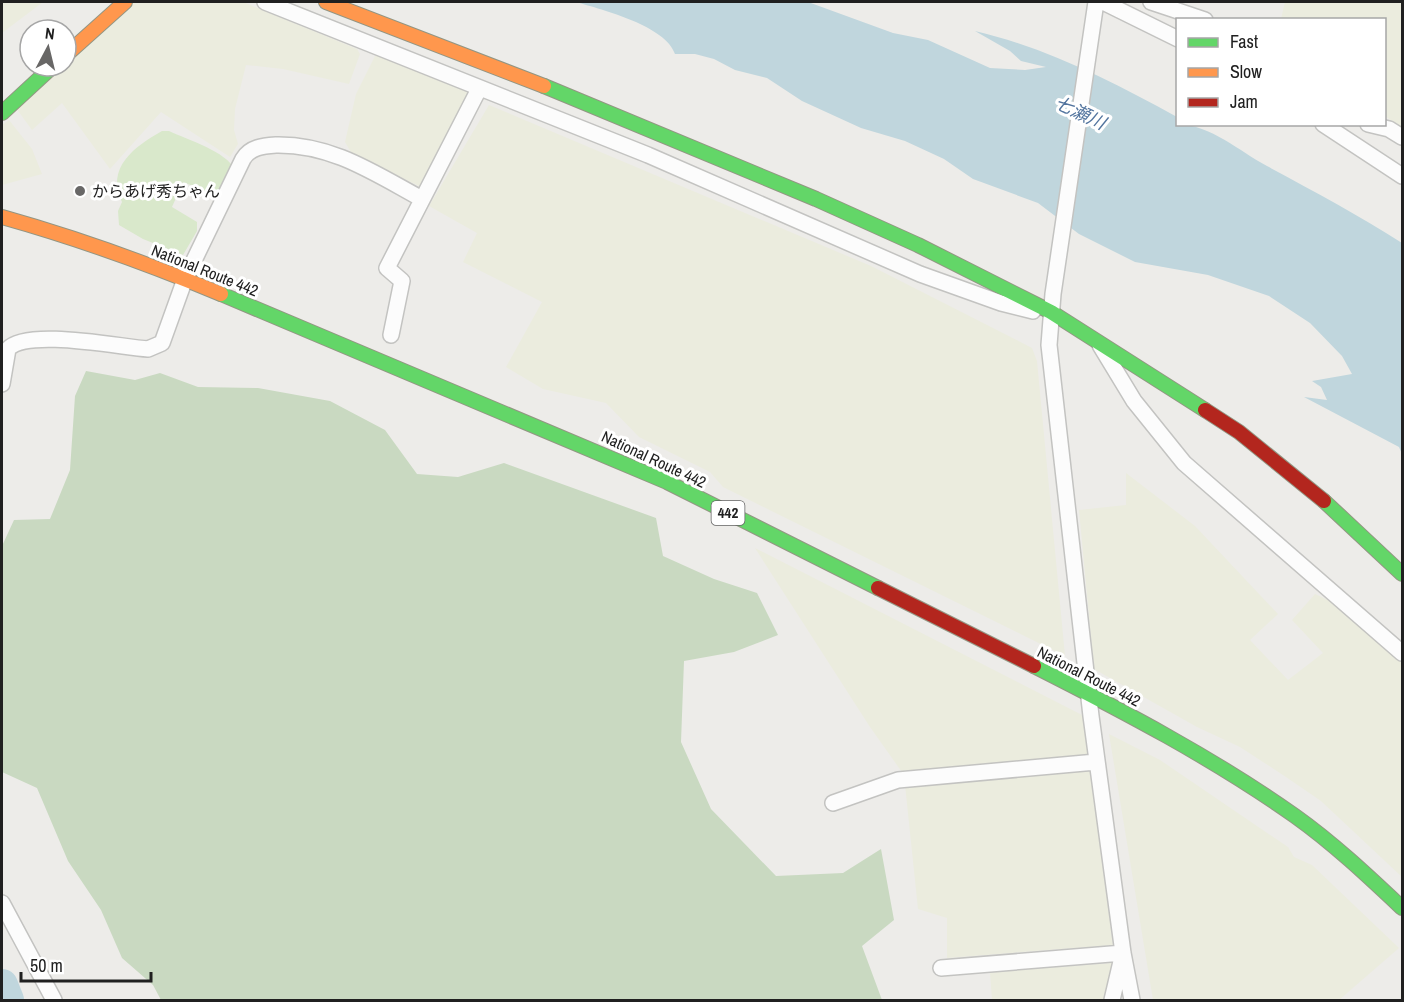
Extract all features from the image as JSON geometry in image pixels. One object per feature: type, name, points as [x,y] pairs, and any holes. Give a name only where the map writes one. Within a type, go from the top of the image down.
[{"type":"main road","points":[[78,44],[124,2]]},
{"type":"main road","points":[[326,2],[518,75],[816,199],[918,245],[995,286],[1051,312],[1239,432],[1327,503],[1402,574]]},
{"type":"main road","points":[[2,113],[40,78]]},
{"type":"main road","name":"National Route 442","points":[[2,217],[104,248],[185,279],[585,446],[667,483],[1088,693],[1173,739],[1285,809],[1328,841],[1402,908]]},
{"type":"street","points":[[265,2],[659,160],[920,274],[1001,303],[1033,311],[1051,312]]},
{"type":"street","points":[[1151,2],[1199,12]]},
{"type":"street","points":[[1132,1000],[1123,953],[1096,762],[1050,366],[1051,312],[1098,4],[1176,38]]},
{"type":"street","points":[[391,335],[402,286],[398,276],[387,268],[479,88]]},
{"type":"street","points":[[1326,126],[1402,176]]},
{"type":"street","points":[[1376,126],[1389,129],[1402,137]]},
{"type":"street","points":[[2,384],[8,349],[19,342],[54,338],[148,349],[162,343],[185,279],[243,159],[250,150],[266,146],[289,145],[325,150],[347,158],[422,199]]},
{"type":"street","points":[[1098,341],[1134,401],[1184,463],[1402,653]]},
{"type":"street","points":[[833,802],[898,780],[1096,762]]},
{"type":"street","points":[[2,903],[54,1000]]},
{"type":"street","points":[[941,968],[1123,953]]},
{"type":"street","points":[[1112,1000],[1123,953]]},
{"type":"shaded area","points":[[2,2],[43,2],[22,18],[18,18],[18,21],[2,33]]},
{"type":"shaded area","points":[[131,2],[243,2],[357,49],[360,54],[349,84],[283,69],[246,65],[235,109],[234,130],[238,144],[230,157],[161,112],[110,169],[62,103],[32,130],[16,108],[49,78],[78,78],[78,51]]},
{"type":"shaded area","points":[[1285,2],[1402,2],[1402,128],[1386,117],[1386,18],[1281,18]]},
{"type":"shaded area","points":[[384,54],[466,89],[468,97],[421,187],[352,154],[345,142],[356,94],[375,56]]},
{"type":"shaded area","points":[[489,105],[871,266],[1032,348],[1037,361],[1065,656],[723,487],[710,472],[639,437],[606,403],[543,389],[506,367],[542,302],[463,262],[477,233],[429,206]]},
{"type":"shaded area","points":[[9,120],[32,149],[42,174],[2,185],[2,125]]},
{"type":"shaded area","points":[[1126,473],[1195,526],[1278,614],[1250,640],[1288,680],[1323,653],[1292,620],[1315,594],[1332,602],[1402,660],[1402,877],[1321,801],[1286,777],[1240,747],[1197,727],[1094,669],[1079,510],[1126,505]]},
{"type":"shaded area","points":[[755,548],[1084,716],[1113,945],[947,958],[947,918],[918,909],[904,775],[870,727]]},
{"type":"shaded area","points":[[1109,734],[1160,760],[1288,847],[1294,857],[1312,865],[1399,948],[1339,1000],[1153,1000]]},
{"type":"shaded area","points":[[1113,963],[1104,1000],[992,1000],[990,972]]},
{"type":"green space","points":[[162,131],[169,131],[215,152],[224,157],[235,170],[219,192],[205,191],[183,182],[172,207],[197,222],[197,231],[183,255],[143,239],[119,225],[118,211],[122,202],[117,179],[120,169],[125,159],[133,151]]},
{"type":"green space","points":[[86,371],[135,380],[160,373],[198,387],[258,388],[330,401],[385,430],[417,474],[458,477],[504,463],[656,518],[663,556],[714,579],[757,593],[778,635],[734,652],[684,661],[681,742],[711,809],[776,876],[843,873],[881,849],[894,920],[862,946],[882,1000],[161,1000],[153,985],[122,958],[101,910],[68,861],[37,788],[2,772],[2,546],[14,520],[50,519],[70,470],[75,396]]},
{"type":"water","name":"七瀬川","points":[[576,2],[808,2],[893,33],[928,40],[990,68],[1025,70],[1046,67],[1021,61],[1010,51],[975,31],[1054,56],[1129,91],[1176,116],[1176,126],[1193,126],[1224,140],[1402,243],[1402,454],[1399,447],[1304,397],[1327,400],[1321,387],[1312,381],[1352,374],[1342,356],[1310,323],[1269,296],[1208,275],[1135,262],[1079,234],[1038,203],[973,179],[944,159],[905,141],[861,128],[802,101],[767,78],[735,70],[714,59],[695,54],[675,54],[660,35],[617,15]]},
{"type":"waterway","points":[[2,985],[8,1000]]},
{"type":"traffic: fast","points":[[2,113],[40,78]]},
{"type":"traffic: fast","points":[[544,86],[816,199],[918,245],[1051,312],[1205,410]]},
{"type":"traffic: fast","points":[[221,294],[667,482],[878,588]]},
{"type":"traffic: fast","points":[[1324,501],[1402,574]]},
{"type":"traffic: fast","points":[[1034,666],[1167,736],[1264,795],[1323,837],[1402,908]]},
{"type":"traffic: slow","points":[[78,44],[125,2]]},
{"type":"traffic: slow","points":[[326,2],[544,86]]},
{"type":"traffic: slow","points":[[2,217],[113,252],[221,294]]},
{"type":"traffic: jam","points":[[1205,410],[1239,432],[1324,501]]},
{"type":"traffic: jam","points":[[878,588],[1034,666]]},
{"type":"place","name":"からあげ秀ちゃん","points":[[80,191]]}]
